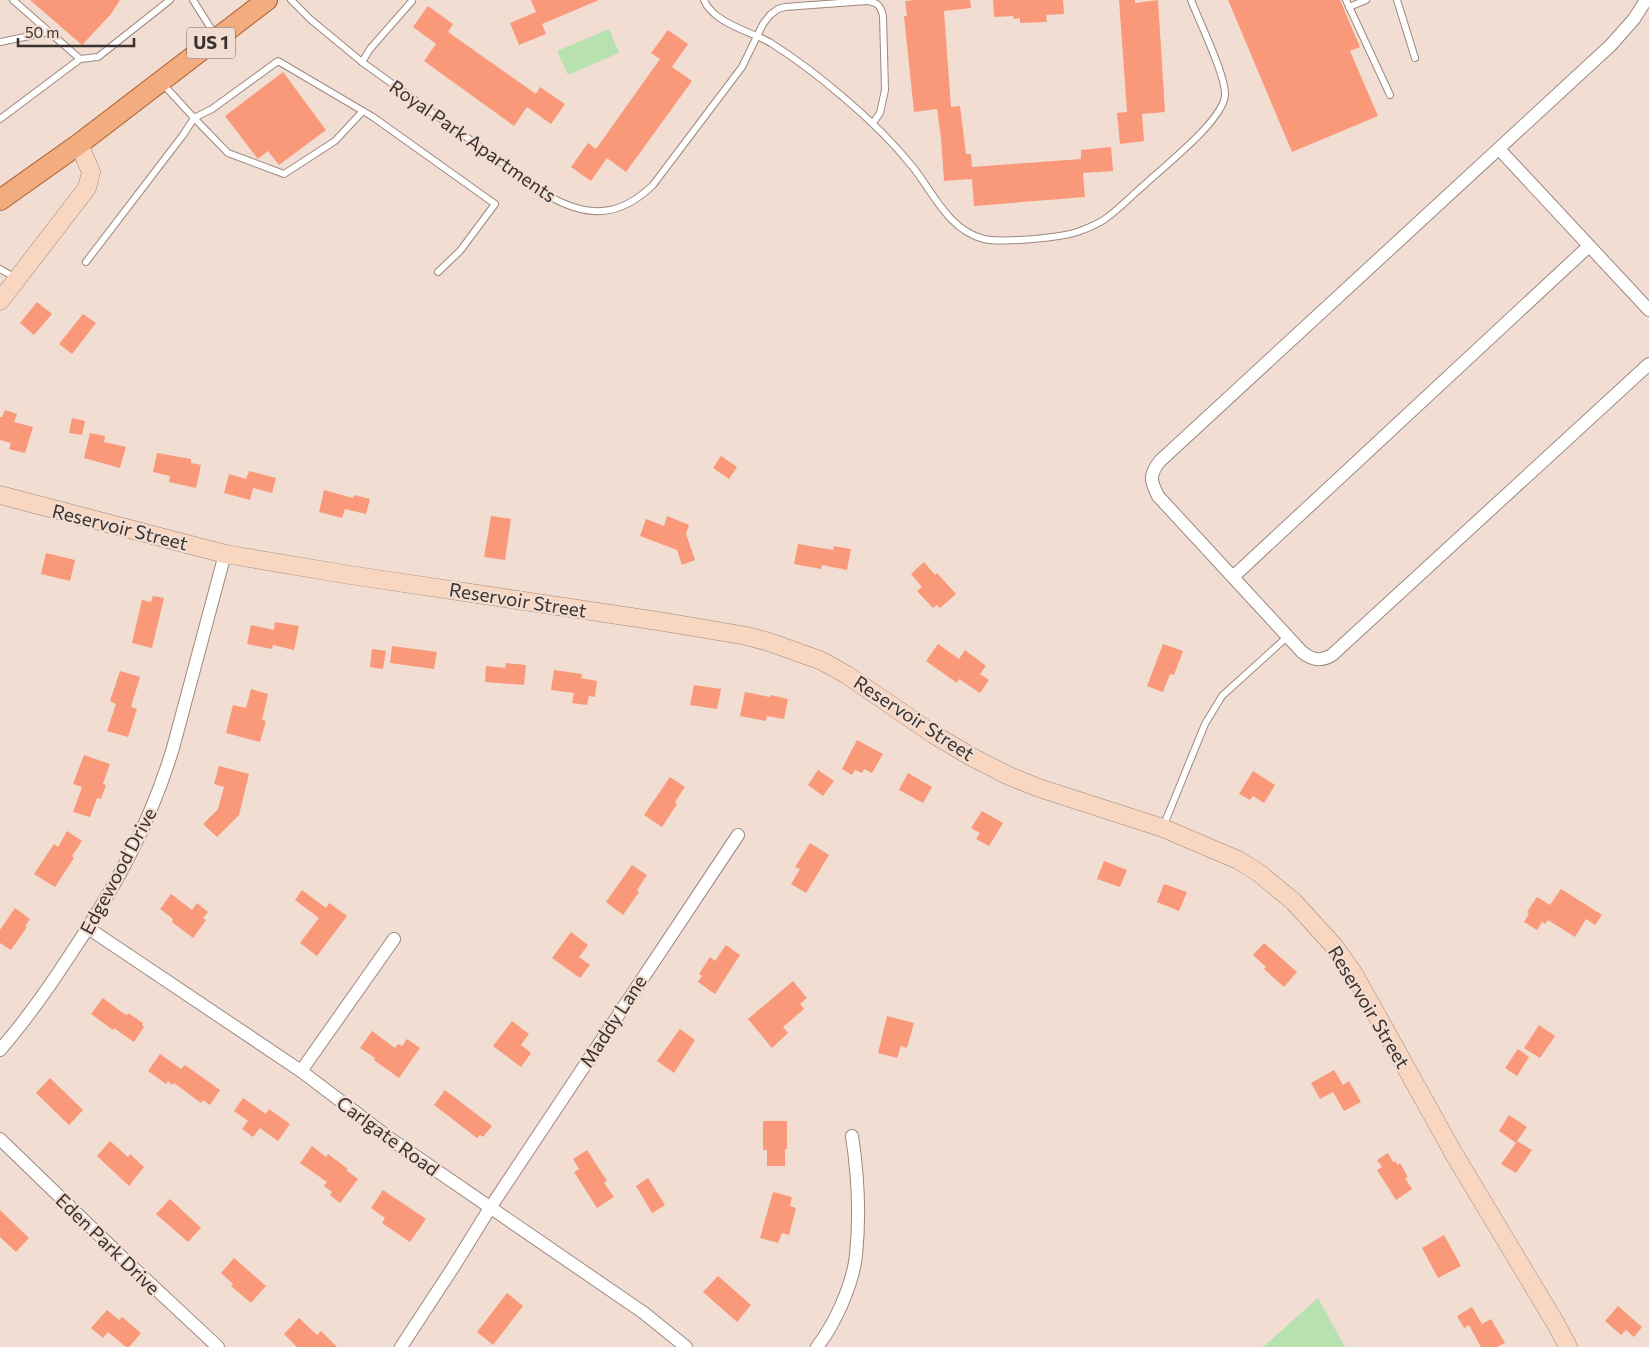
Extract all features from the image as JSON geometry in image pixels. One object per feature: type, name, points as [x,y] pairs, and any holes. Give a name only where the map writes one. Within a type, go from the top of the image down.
[{"type":"main road","name":"US 1","points":[[0,200],[79,144],[267,0]]},
{"type":"street","points":[[1646,0],[1634,19],[1611,45],[1154,468],[1151,476],[1153,486],[1158,496],[1234,576],[1287,637],[1312,659],[1321,660],[1332,655],[1649,364]]},
{"type":"street","points":[[0,301],[87,188],[91,172],[79,144]]},
{"type":"street","points":[[1499,149],[1649,310]]},
{"type":"street","points":[[1234,576],[1589,246]]},
{"type":"street","name":"Reservoir Street","points":[[0,495],[225,554],[350,575],[658,621],[772,642],[822,662],[847,675],[933,734],[970,756],[1008,775],[1039,788],[1163,828],[1226,854],[1259,873],[1294,902],[1334,946],[1354,974],[1454,1154],[1568,1347]]},
{"type":"street","name":"Edgewood Drive","points":[[0,1050],[38,1002],[88,928],[128,860],[148,820],[181,718],[225,554]]},
{"type":"street","name":"Maddy Lane","points":[[401,1347],[490,1208],[738,835]]},
{"type":"street","name":"Carlgate Road","points":[[88,928],[301,1072],[392,1140],[644,1313],[686,1347]]},
{"type":"street","points":[[301,1072],[394,939]]},
{"type":"street","points":[[817,1347],[824,1339],[844,1300],[856,1257],[858,1177],[852,1136]]},
{"type":"street","name":"Eden Park Drive","points":[[0,1139],[218,1347]]},
{"type":"lane","points":[[13,0],[80,60]]},
{"type":"lane","points":[[0,119],[80,60],[98,57],[170,0]]},
{"type":"lane","points":[[193,0],[217,38]]},
{"type":"lane","name":"Royal Park Apartments","points":[[291,0],[310,19],[362,62],[547,196],[576,208],[607,211],[620,208],[630,204],[653,185],[742,67],[770,14],[778,9],[867,1],[875,2],[881,8],[883,16],[885,90],[880,113],[873,123]]},
{"type":"lane","points":[[704,0],[712,12],[771,43],[842,95],[873,123],[912,166],[946,214],[957,226],[983,239],[998,241],[1054,236],[1080,231],[1104,220],[1193,141],[1222,107],[1225,96],[1223,80],[1191,0]]},
{"type":"lane","points":[[1366,0],[1347,3],[1390,95]]},
{"type":"lane","points":[[1397,0],[1415,58]]},
{"type":"lane","points":[[362,62],[370,49],[412,1]]},
{"type":"lane","points":[[0,42],[49,32]]},
{"type":"lane","points":[[86,262],[194,118],[212,109],[278,61],[363,111],[495,204],[460,251],[438,272]]},
{"type":"lane","points":[[161,82],[228,153],[284,174],[336,141],[363,111]]},
{"type":"lane","points":[[0,269],[17,278]]},
{"type":"lane","points":[[1163,828],[1205,724],[1215,705],[1263,657],[1287,637]]},
{"type":"green space","points":[[609,29],[619,53],[568,75],[557,51]]},
{"type":"green space","points":[[1318,1298],[1345,1347],[1263,1347]]},
{"type":"building","points":[[30,0],[120,0],[111,14],[82,45]]},
{"type":"building","points":[[531,0],[599,0],[542,24],[546,34],[519,45],[510,23],[536,12]]},
{"type":"building","points":[[970,0],[971,8],[944,11],[951,107],[960,106],[966,154],[971,154],[972,167],[1081,159],[1081,150],[1111,147],[1113,171],[1083,173],[1085,197],[974,206],[972,179],[944,181],[937,109],[914,112],[904,16],[907,16],[905,1]]},
{"type":"building","points":[[993,0],[1063,0],[1064,14],[1046,15],[1047,22],[1020,23],[1020,18],[1014,19],[1013,16],[994,17]]},
{"type":"building","points":[[1119,0],[1135,0],[1135,3],[1158,0],[1165,112],[1142,114],[1144,141],[1120,144],[1117,113],[1127,112]]},
{"type":"building","points":[[1228,0],[1340,0],[1360,47],[1350,51],[1378,116],[1292,152]]},
{"type":"building","points":[[428,6],[453,24],[448,32],[536,94],[540,87],[565,104],[551,124],[527,107],[514,126],[424,61],[436,44],[413,27]]},
{"type":"building","points":[[668,30],[688,44],[672,67],[692,81],[626,172],[607,158],[591,181],[571,167],[588,143],[596,149],[660,59],[651,53]]},
{"type":"building","points":[[283,72],[326,130],[279,165],[268,151],[258,159],[225,116]]},
{"type":"building","points":[[37,302],[52,314],[34,335],[20,323]]},
{"type":"building","points":[[83,314],[96,323],[72,354],[59,344]]},
{"type":"building","points":[[5,410],[17,414],[14,422],[33,427],[25,453],[9,449],[11,443],[0,440],[0,417],[2,417]]},
{"type":"building","points":[[72,418],[85,421],[82,435],[69,433]]},
{"type":"building","points":[[90,433],[105,436],[104,442],[126,447],[120,468],[84,458]]},
{"type":"building","points":[[157,453],[191,459],[191,463],[201,465],[196,488],[169,482],[170,476],[153,472]]},
{"type":"building","points":[[721,456],[737,467],[729,479],[713,468]]},
{"type":"building","points":[[249,471],[276,478],[272,493],[253,488],[250,500],[224,493],[229,474],[246,479]]},
{"type":"building","points":[[324,490],[353,498],[354,495],[370,499],[366,514],[345,509],[342,518],[319,512]]},
{"type":"building","points":[[491,516],[511,519],[505,560],[484,557]]},
{"type":"building","points":[[667,516],[689,525],[686,534],[695,560],[682,565],[677,550],[640,536],[646,519],[664,526]]},
{"type":"building","points":[[798,544],[833,550],[834,546],[851,549],[847,570],[822,565],[821,569],[794,564]]},
{"type":"building","points":[[46,553],[75,560],[70,581],[41,574]]},
{"type":"building","points":[[924,562],[956,594],[940,608],[937,605],[933,608],[917,591],[922,587],[911,574]]},
{"type":"building","points":[[153,596],[164,598],[152,648],[132,643],[142,600],[151,602]]},
{"type":"building","points":[[275,622],[299,626],[294,650],[273,645],[272,649],[247,644],[251,625],[274,630]]},
{"type":"building","points":[[938,644],[959,659],[965,650],[986,666],[980,674],[989,680],[980,693],[959,679],[957,683],[926,661]]},
{"type":"building","points":[[1163,644],[1183,651],[1174,675],[1170,674],[1163,692],[1147,686]]},
{"type":"building","points":[[392,646],[437,652],[434,669],[390,663]]},
{"type":"building","points":[[372,649],[386,651],[383,669],[370,667]]},
{"type":"building","points":[[506,663],[526,665],[524,685],[485,682],[486,666],[505,668]]},
{"type":"building","points":[[554,670],[582,674],[581,678],[597,681],[595,697],[589,696],[587,705],[572,703],[574,693],[551,690]]},
{"type":"building","points":[[120,671],[140,677],[131,707],[137,709],[128,737],[107,731],[116,704],[110,701]]},
{"type":"building","points":[[694,685],[721,689],[717,709],[690,705]]},
{"type":"building","points":[[251,689],[268,694],[262,720],[266,721],[260,742],[226,733],[233,705],[246,708]]},
{"type":"building","points":[[745,692],[788,699],[784,719],[767,716],[766,721],[740,716]]},
{"type":"building","points":[[857,740],[883,754],[872,773],[864,769],[862,773],[855,770],[852,775],[842,769]]},
{"type":"building","points":[[84,755],[110,764],[103,784],[106,785],[101,799],[97,798],[90,817],[73,812],[82,787],[73,784]]},
{"type":"building","points":[[219,766],[249,774],[239,815],[217,837],[203,824],[218,809],[224,787],[214,784]]},
{"type":"building","points":[[818,770],[834,781],[823,796],[808,785]]},
{"type":"building","points":[[1253,771],[1275,785],[1264,803],[1253,796],[1250,800],[1239,794]]},
{"type":"building","points":[[908,773],[932,787],[923,803],[899,790]]},
{"type":"building","points":[[670,777],[685,787],[675,802],[677,804],[662,827],[644,815]]},
{"type":"building","points":[[982,811],[1003,823],[989,846],[976,839],[980,833],[971,828]]},
{"type":"building","points":[[67,831],[82,841],[72,856],[74,858],[55,887],[34,874],[54,844],[58,847]]},
{"type":"building","points":[[810,843],[829,855],[806,893],[791,884],[800,869],[795,867]]},
{"type":"building","points":[[1104,861],[1127,870],[1120,887],[1097,879]]},
{"type":"building","points":[[632,865],[647,875],[637,890],[639,892],[623,915],[606,902]]},
{"type":"building","points":[[1164,884],[1187,892],[1179,911],[1157,902]]},
{"type":"building","points":[[1561,889],[1602,915],[1595,925],[1586,919],[1575,937],[1548,920],[1545,924],[1542,922],[1537,930],[1524,922],[1529,914],[1527,912],[1537,897],[1550,905]]},
{"type":"building","points":[[302,890],[326,908],[329,903],[347,916],[317,956],[300,943],[319,918],[295,900]]},
{"type":"building","points":[[171,894],[192,910],[197,903],[208,912],[203,918],[206,920],[193,938],[172,922],[173,919],[160,909]]},
{"type":"building","points":[[15,908],[30,919],[25,926],[27,927],[11,950],[0,943],[0,930]]},
{"type":"building","points":[[571,932],[588,945],[579,957],[590,965],[580,978],[552,958]]},
{"type":"building","points":[[1264,943],[1297,972],[1284,987],[1264,969],[1266,967],[1253,955]]},
{"type":"building","points":[[726,945],[740,955],[715,994],[698,982],[702,976],[699,974],[710,957],[715,961]]},
{"type":"building","points":[[793,981],[807,998],[800,1004],[804,1009],[783,1027],[788,1033],[772,1048],[748,1019]]},
{"type":"building","points":[[103,998],[123,1013],[127,1015],[128,1013],[143,1023],[144,1027],[134,1042],[91,1014]]},
{"type":"building","points":[[887,1016],[914,1023],[907,1048],[901,1046],[897,1058],[878,1053]]},
{"type":"building","points":[[512,1021],[529,1034],[521,1045],[531,1053],[521,1067],[493,1046]]},
{"type":"building","points":[[1539,1025],[1555,1036],[1540,1058],[1524,1048]]},
{"type":"building","points":[[680,1029],[695,1040],[674,1073],[657,1061]]},
{"type":"building","points":[[372,1031],[395,1048],[398,1044],[402,1046],[407,1039],[420,1048],[399,1078],[360,1048]]},
{"type":"building","points":[[1518,1049],[1529,1057],[1517,1076],[1505,1068]]},
{"type":"building","points":[[160,1054],[181,1069],[185,1065],[220,1090],[210,1105],[203,1100],[201,1103],[174,1083],[172,1085],[168,1081],[166,1084],[148,1071]]},
{"type":"building","points":[[1334,1070],[1343,1085],[1349,1081],[1361,1102],[1344,1111],[1333,1092],[1320,1099],[1311,1083]]},
{"type":"building","points":[[50,1078],[83,1110],[69,1125],[36,1093]]},
{"type":"building","points":[[445,1090],[492,1126],[483,1137],[480,1135],[477,1138],[434,1105]]},
{"type":"building","points":[[243,1098],[266,1114],[269,1109],[290,1124],[278,1141],[260,1128],[253,1137],[242,1129],[248,1121],[234,1111]]},
{"type":"building","points":[[1509,1115],[1527,1127],[1517,1141],[1532,1150],[1516,1173],[1501,1164],[1516,1143],[1499,1131]]},
{"type":"building","points":[[763,1121],[787,1121],[785,1166],[767,1166],[767,1150],[763,1150]]},
{"type":"building","points":[[110,1141],[128,1157],[130,1154],[144,1167],[129,1186],[97,1156]]},
{"type":"building","points":[[312,1146],[326,1157],[328,1154],[358,1179],[340,1203],[330,1195],[332,1192],[324,1186],[327,1182],[300,1163]]},
{"type":"building","points":[[587,1150],[607,1181],[604,1183],[614,1197],[597,1208],[574,1172],[579,1169],[573,1159]]},
{"type":"building","points":[[1388,1153],[1393,1162],[1395,1161],[1398,1165],[1400,1163],[1408,1177],[1405,1178],[1412,1189],[1396,1200],[1377,1170],[1382,1167],[1377,1160]]},
{"type":"building","points":[[648,1178],[665,1205],[652,1213],[636,1186]]},
{"type":"building","points":[[383,1190],[426,1219],[410,1242],[382,1223],[385,1218],[371,1208]]},
{"type":"building","points":[[773,1192],[792,1197],[790,1206],[796,1208],[789,1235],[782,1233],[778,1243],[760,1238]]},
{"type":"building","points":[[170,1199],[201,1228],[188,1242],[156,1214]]},
{"type":"building","points":[[0,1210],[29,1238],[16,1252],[0,1237]]},
{"type":"building","points":[[1444,1235],[1461,1266],[1438,1278],[1422,1248]]},
{"type":"building","points":[[234,1258],[266,1286],[251,1303],[231,1286],[233,1284],[221,1273]]},
{"type":"building","points":[[718,1276],[751,1305],[737,1322],[703,1292]]},
{"type":"building","points":[[507,1293],[523,1306],[493,1345],[477,1332]]},
{"type":"building","points":[[1618,1306],[1642,1327],[1634,1337],[1626,1330],[1621,1335],[1605,1321]]},
{"type":"building","points":[[1472,1307],[1482,1324],[1491,1319],[1505,1343],[1497,1347],[1481,1347],[1469,1325],[1464,1328],[1457,1316]]},
{"type":"building","points":[[107,1310],[119,1320],[122,1317],[141,1333],[129,1347],[126,1347],[108,1332],[103,1338],[91,1328]]},
{"type":"building","points":[[299,1318],[317,1335],[321,1331],[337,1347],[297,1347],[284,1334]]}]
